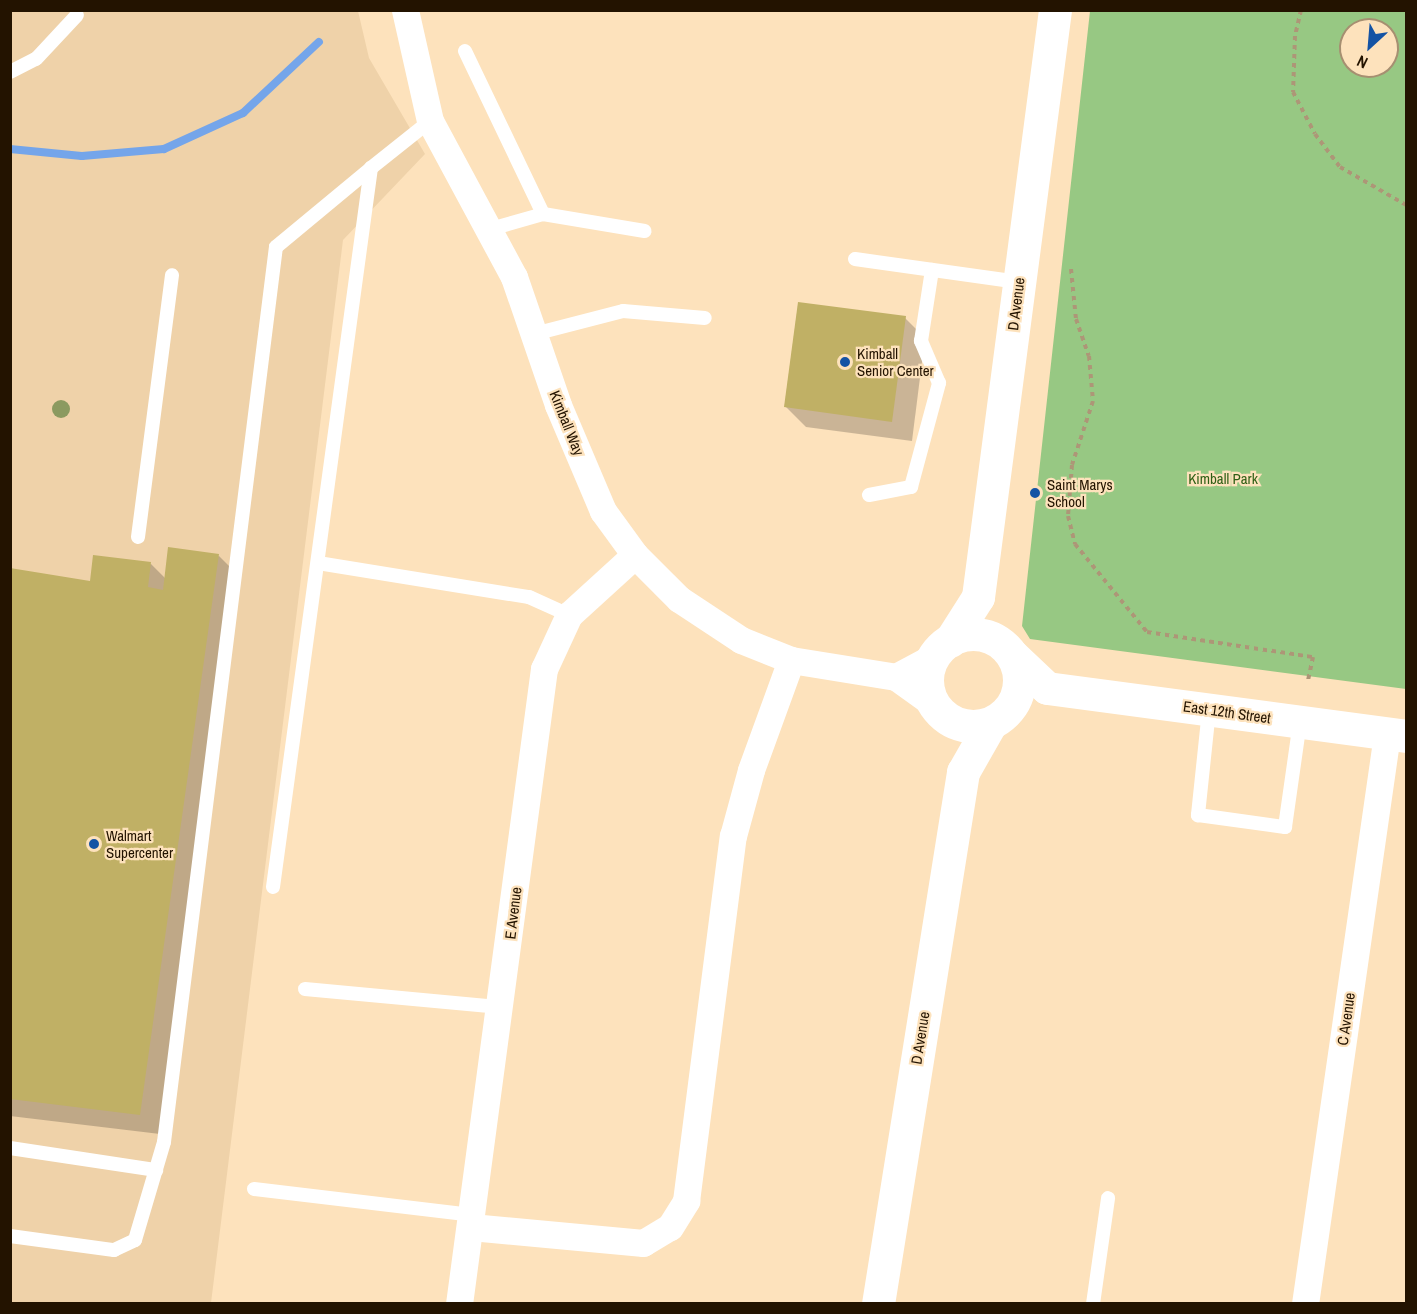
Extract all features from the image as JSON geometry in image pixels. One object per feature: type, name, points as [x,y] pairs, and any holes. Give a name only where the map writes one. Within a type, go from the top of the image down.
[{"type":"street","name":"Kimball Way","points":[[405,10],[430,121],[514,277],[603,511],[635,555],[679,599],[741,640],[791,660],[899,680],[941,711]]},
{"type":"street","name":"D Avenue","points":[[942,649],[978,597],[1055,10]]},
{"type":"street","name":"E Avenue","points":[[459,1304],[472,1221],[544,669],[569,615],[635,555]]},
{"type":"street","points":[[978,597],[1007,649],[1020,685],[999,717]]},
{"type":"street","points":[[899,680],[942,649],[972,634],[1007,649],[1044,686],[999,717],[966,726],[941,711],[927,686],[942,649]]},
{"type":"street","points":[[472,1221],[643,1243],[670,1227],[686,1201],[733,836],[751,770],[791,660]]},
{"type":"street","name":"East 12th Street","points":[[1044,686],[1397,735]]},
{"type":"street","name":"D Avenue","points":[[941,711],[963,772]]},
{"type":"street","name":"D Avenue","points":[[878,1304],[963,772],[999,717]]},
{"type":"street","name":"C Avenue","points":[[1305,1304],[1397,735]]},
{"type":"lane","points":[[10,72],[36,59],[77,15]]},
{"type":"lane","points":[[465,51],[543,214]]},
{"type":"lane","points":[[10,1236],[114,1250],[135,1240],[164,1143],[276,247],[430,121]]},
{"type":"lane","points":[[273,887],[371,168]]},
{"type":"lane","points":[[487,230],[543,214],[645,231]]},
{"type":"lane","points":[[855,259],[1018,282]]},
{"type":"lane","points":[[869,495],[911,487],[939,383],[921,341],[932,270]]},
{"type":"lane","points":[[138,537],[172,275]]},
{"type":"lane","points":[[534,334],[623,310],[705,318]]},
{"type":"lane","points":[[318,563],[529,597],[569,615]]},
{"type":"lane","points":[[1209,710],[1198,815],[1285,827],[1300,722]]},
{"type":"lane","points":[[305,989],[500,1007]]},
{"type":"lane","points":[[10,1148],[156,1170]]},
{"type":"lane","points":[[254,1189],[472,1221]]},
{"type":"lane","points":[[1093,1304],[1108,1198]]},
{"type":"path","points":[[1301,10],[1295,36],[1293,92],[1315,134],[1340,167],[1407,205]]},
{"type":"path","points":[[1071,269],[1076,319],[1089,356],[1093,401],[1072,465],[1068,516],[1075,544],[1147,632],[1312,657],[1308,681]]},
{"type":"shaded area","points":[[10,11],[358,11],[369,58],[425,154],[343,240],[211,1303],[11,1303]]},
{"type":"green space","name":"Kimball Park","points":[[1090,11],[1406,11],[1406,689],[1030,639],[1022,626]]},
{"type":"building","name":"Kimball Senior Center","points":[[798,302],[906,316],[892,422],[784,407]]},
{"type":"building","name":"Walmart Supercenter","points":[[168,547],[219,554],[140,1115],[10,1099],[10,568],[90,581],[93,555],[151,562],[148,587],[163,590]]},
{"type":"waterway","points":[[10,149],[82,156],[164,149],[243,113],[319,42]]},
{"type":"place","name":"Kimball Senior Center","points":[[845,362]]},
{"type":"place","name":"Saint Marys School","points":[[1035,493]]},
{"type":"place","name":"Walmart Supercenter","points":[[94,844]]}]
